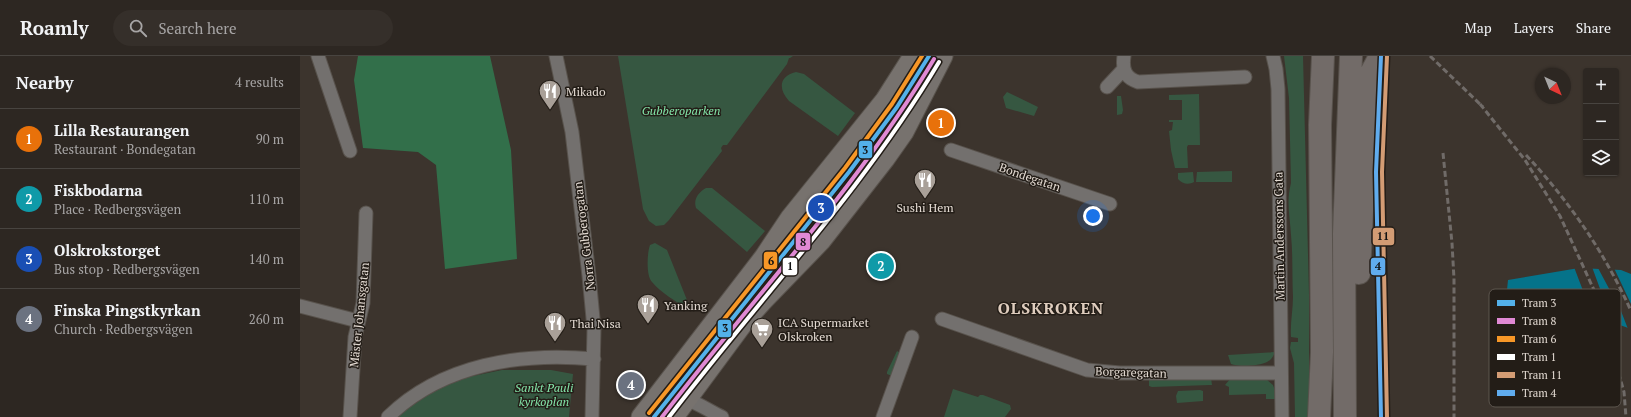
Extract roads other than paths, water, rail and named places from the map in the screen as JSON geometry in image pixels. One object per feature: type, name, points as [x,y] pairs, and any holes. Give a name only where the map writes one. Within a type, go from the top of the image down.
[{"type":"highway","points":[[1313,56],[1320,125]]},
{"type":"highway","points":[[1319,417],[1322,352],[1320,125],[1323,56]]},
{"type":"highway","points":[[1345,417],[1344,234],[1351,56]]},
{"type":"highway","points":[[1345,417],[1358,289],[1368,87],[1371,73],[1377,62]]},
{"type":"street","points":[[318,56],[350,151]]},
{"type":"street","name":"Norra Gubberogatan","points":[[556,56],[572,132],[589,276],[594,329],[592,417]]},
{"type":"street","points":[[641,417],[764,257],[790,218],[886,100],[913,56]]},
{"type":"street","points":[[674,417],[745,322],[821,241],[885,159],[904,132],[943,56]]},
{"type":"street","points":[[1124,56],[1123,70],[1128,78],[1138,82],[1245,77]]},
{"type":"street","name":"Martin Anderssons Gata","points":[[1273,56],[1278,89],[1282,417]]},
{"type":"street","points":[[1107,87],[1123,70]]},
{"type":"street","name":"Bondegatan","points":[[951,150],[1110,204]]},
{"type":"street","name":"Mäster Johansgatan","points":[[350,417],[355,337],[363,303],[366,213]]},
{"type":"street","points":[[300,306],[358,321]]},
{"type":"street","name":"Borgaregatan","points":[[942,319],[1087,370],[1120,373],[1281,374]]},
{"type":"street","points":[[883,417],[912,337]]},
{"type":"street","points":[[388,417],[416,394],[430,386],[478,367],[497,362],[535,357],[594,359]]},
{"type":"street","points":[[656,397],[678,396],[688,399],[722,417]]},
{"type":"water","points":[[1579,268],[1621,270],[1631,274],[1631,329],[1621,325],[1621,289],[1507,289],[1508,280]]},
{"type":"railway","points":[[1430,56],[1483,107]]},
{"type":"railway","points":[[1480,104],[1525,160],[1560,216],[1594,289]]},
{"type":"railway","points":[[1443,153],[1454,279],[1454,417]]},
{"type":"railway","points":[[1526,155],[1557,191],[1585,228],[1620,289]]},
{"type":"railway","points":[[1621,290],[1631,311]]},
{"type":"railway","points":[[1621,381],[1624,392],[1626,417]]},
{"type":"tram line","name":"6","points":[[649,413],[845,168],[892,104],[922,56]]},
{"type":"tram line","name":"3","points":[[654,417],[849,172],[897,107],[929,56]]},
{"type":"tram line","name":"4","points":[[1381,56],[1376,172],[1381,417]]},
{"type":"tram line","name":"11","points":[[1387,56],[1382,172],[1387,417]]},
{"type":"tram line","name":"8","points":[[662,417],[838,197],[872,152],[934,59]]},
{"type":"tram line","name":"1","points":[[669,417],[844,199],[909,109],[939,62]]},
{"type":"place","name":"Mikado","points":[[550,110]]},
{"type":"place","name":"Lilla Restaurangen","points":[[941,123]]},
{"type":"place","name":"Sushi Hem","points":[[925,200]]},
{"type":"place","name":"Olskrokstorget","points":[[821,208]]},
{"type":"place","name":"Fiskbodarna","points":[[881,266]]},
{"type":"place","name":"Yanking","points":[[648,324]]},
{"type":"place","name":"Thai Nisa","points":[[555,342]]},
{"type":"place","name":"ICA Supermarket Olskroken","points":[[762,348]]},
{"type":"place","name":"Finska Pingstkyrkan","points":[[631,385]]},
{"type":"district","name":"OLSKROKEN","points":[[1051,308]]},
{"type":"park label","name":"Gubberoparken","points":[[681,110]]},
{"type":"park label","name":"Sankt Pauli kyrkoplan","points":[[544,394]]}]
